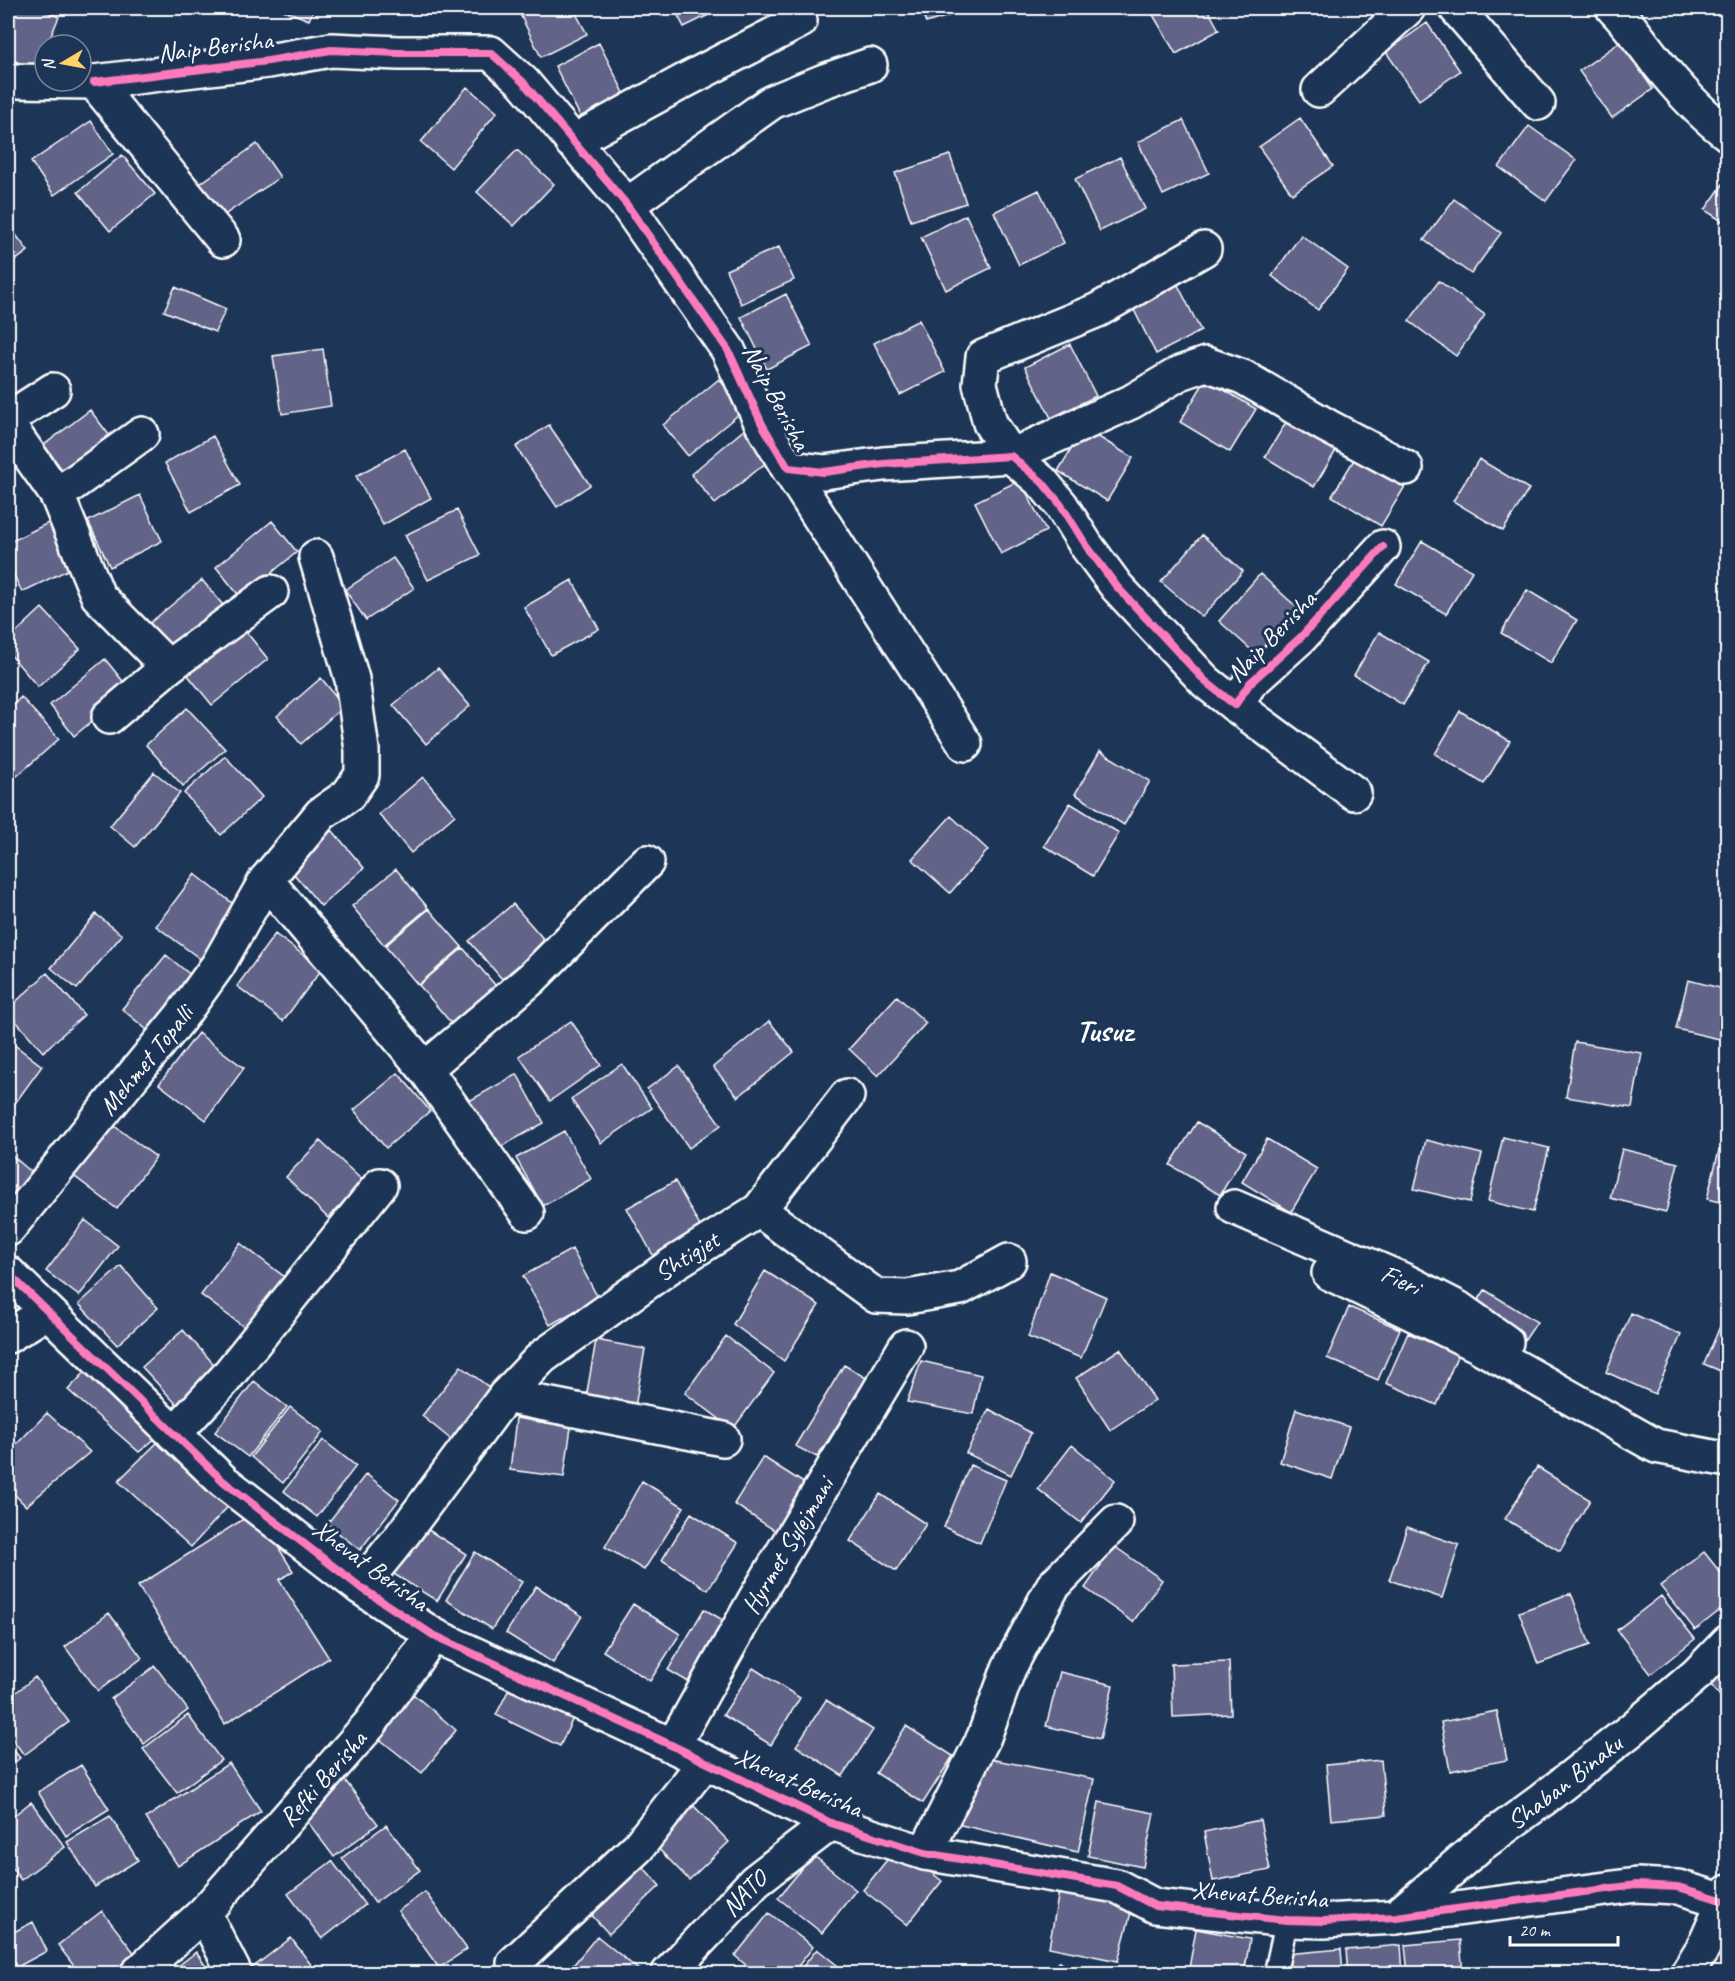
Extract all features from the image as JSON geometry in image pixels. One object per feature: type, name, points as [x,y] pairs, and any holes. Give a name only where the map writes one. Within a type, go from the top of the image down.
[{"type":"street","points":[[1319,90],[1408,8]]},
{"type":"street","points":[[1456,8],[1538,103]]},
{"type":"street","points":[[1612,8],[1624,19],[1664,72],[1708,118],[1728,134]]},
{"type":"street","points":[[572,142],[800,21]]},
{"type":"street","name":"Naip Berisha","points":[[8,81],[94,82],[268,61],[331,50],[491,53],[523,82],[627,205],[728,350],[762,424],[788,468],[824,472],[883,464],[1011,456],[1131,402],[1180,373],[1206,364],[1243,377],[1327,426],[1406,468]]},
{"type":"street","points":[[627,205],[772,102],[870,65]]},
{"type":"street","points":[[94,82],[223,240]]},
{"type":"street","name":"Naip Berisha","points":[[1204,249],[1098,310],[983,357],[980,384],[990,423],[1011,456],[1042,482],[1054,497],[1117,587],[1206,682],[1234,705],[1250,683],[1301,637],[1383,547]]},
{"type":"street","points":[[8,419],[53,390]]},
{"type":"street","points":[[8,425],[57,495],[98,596],[168,667]]},
{"type":"street","points":[[57,495],[142,434]]},
{"type":"street","points":[[788,468],[964,744]]},
{"type":"street","name":"Mehmet Topalli","points":[[8,1229],[180,1018],[218,965],[266,880],[321,814],[348,795],[362,775],[362,750],[352,679],[316,557]]},
{"type":"street","points":[[109,717],[168,667],[271,592]]},
{"type":"street","points":[[1234,705],[1354,793]]},
{"type":"street","points":[[425,1069],[532,978],[647,862]]},
{"type":"street","points":[[266,880],[425,1069],[527,1213]]},
{"type":"street","name":"Shtigjet","points":[[360,1587],[400,1538],[505,1396],[542,1357],[673,1264],[759,1210],[847,1096]]},
{"type":"street","points":[[174,1434],[225,1379],[380,1185]]},
{"type":"street","name":"Fieri","points":[[1234,1207],[1405,1281],[1458,1308],[1528,1357],[1546,1384]]},
{"type":"street","points":[[759,1210],[876,1296],[907,1297],[960,1288],[1009,1261]]},
{"type":"street","name":"Xhevat Berisha","points":[[8,1273],[224,1481],[360,1587],[433,1635],[831,1823],[926,1853],[1117,1886],[1155,1906],[1287,1920],[1324,1921],[1396,1917],[1636,1885],[1678,1887],[1726,1898]]},
{"type":"street","name":"Fieri","points":[[1329,1273],[1476,1345],[1656,1446],[1728,1460]]},
{"type":"street","points":[[8,1336],[47,1311]]},
{"type":"street","name":"Hyrmet Sylejmani","points":[[672,1746],[754,1601],[906,1346]]},
{"type":"street","points":[[505,1396],[723,1439]]},
{"type":"street","points":[[926,1853],[984,1737],[1009,1668],[1053,1586],[1116,1522]]},
{"type":"street","name":"Refki Berisha","points":[[137,1974],[204,1914],[370,1724],[433,1635]]},
{"type":"street","name":"Shaban Binaku","points":[[1396,1917],[1479,1846],[1542,1800],[1639,1723],[1697,1674],[1728,1642]]},
{"type":"street","points":[[514,1963],[638,1847],[705,1762]]},
{"type":"street","name":"NATO","points":[[668,1974],[754,1881],[831,1823]]},
{"type":"street","points":[[1687,1974],[1703,1948],[1726,1898]]},
{"type":"street","points":[[204,1914],[235,1974]]},
{"type":"lane","points":[[1278,1974],[1277,1965],[1287,1920]]},
{"type":"building","points":[[8,8],[36,8],[59,17],[52,33],[33,33],[33,69],[8,58]]},
{"type":"building","points":[[278,8],[314,8],[309,20]]},
{"type":"building","points":[[517,8],[573,8],[587,34],[541,57]]},
{"type":"building","points":[[674,8],[723,8],[684,27]]},
{"type":"building","points":[[921,8],[974,8],[926,23]]},
{"type":"building","points":[[1149,8],[1207,8],[1219,30],[1176,54]]},
{"type":"building","points":[[1427,23],[1460,71],[1419,100],[1386,52]]},
{"type":"building","points":[[1620,42],[1653,89],[1612,118],[1579,71]]},
{"type":"building","points":[[599,43],[625,95],[581,118],[555,66]]},
{"type":"building","points":[[467,87],[497,112],[451,168],[421,142]]},
{"type":"building","points":[[1300,118],[1333,166],[1292,194],[1259,147]]},
{"type":"building","points":[[1183,120],[1209,173],[1163,195],[1138,142]]},
{"type":"building","points":[[91,121],[113,154],[54,195],[31,162]]},
{"type":"building","points":[[1529,126],[1576,160],[1546,201],[1499,167]]},
{"type":"building","points":[[257,144],[280,177],[220,218],[198,185]]},
{"type":"building","points":[[517,150],[554,184],[514,226],[477,192]]},
{"type":"building","points":[[122,155],[155,194],[110,231],[78,192]]},
{"type":"building","points":[[950,155],[966,203],[911,221],[895,173]]},
{"type":"building","points":[[1120,157],[1145,209],[1100,231],[1075,179]]},
{"type":"building","points":[[1728,177],[1728,225],[1705,210]]},
{"type":"building","points":[[1039,190],[1064,243],[1019,265],[994,212]]},
{"type":"building","points":[[1454,199],[1501,233],[1471,274],[1424,240]]},
{"type":"building","points":[[966,215],[991,268],[946,290],[921,237]]},
{"type":"building","points":[[8,224],[28,251],[8,266]]},
{"type":"building","points":[[1301,235],[1348,269],[1318,310],[1272,276]]},
{"type":"building","points":[[779,247],[794,280],[741,304],[726,270]]},
{"type":"building","points":[[1175,279],[1201,331],[1156,354],[1130,302]]},
{"type":"building","points":[[1439,281],[1485,315],[1456,356],[1409,321]]},
{"type":"building","points":[[175,287],[226,309],[215,332],[164,311]]},
{"type":"building","points":[[786,294],[812,346],[767,369],[741,317]]},
{"type":"building","points":[[919,320],[945,372],[900,395],[874,343]]},
{"type":"building","points":[[1070,344],[1096,396],[1051,418],[1025,367]]},
{"type":"building","points":[[323,349],[331,406],[282,414],[273,356]]},
{"type":"building","points":[[719,379],[744,410],[688,456],[663,425]]},
{"type":"building","points":[[1206,379],[1256,409],[1230,452],[1180,422]]},
{"type":"building","points":[[90,410],[113,440],[66,475],[44,445]]},
{"type":"building","points":[[1291,414],[1340,444],[1314,487],[1265,457]]},
{"type":"building","points":[[549,425],[590,485],[557,507],[516,447]]},
{"type":"building","points":[[746,428],[772,458],[715,504],[691,474]]},
{"type":"building","points":[[1084,428],[1133,458],[1107,501],[1058,471]]},
{"type":"building","points":[[213,436],[240,485],[191,512],[165,463]]},
{"type":"building","points":[[405,449],[431,498],[383,525],[356,476]]},
{"type":"building","points":[[1358,453],[1407,483],[1381,526],[1332,496]]},
{"type":"building","points":[[1479,459],[1529,489],[1503,531],[1453,501]]},
{"type":"building","points":[[1020,480],[1046,531],[1001,554],[975,502]]},
{"type":"building","points":[[140,495],[162,541],[110,567],[88,521]]},
{"type":"building","points":[[457,510],[480,555],[428,580],[405,535]]},
{"type":"building","points":[[52,521],[74,567],[22,592],[8,563],[8,543]]},
{"type":"building","points":[[272,521],[297,552],[241,598],[216,567]]},
{"type":"building","points":[[1202,535],[1243,571],[1202,617],[1161,582]]},
{"type":"building","points":[[1422,541],[1472,571],[1446,614],[1396,584]]},
{"type":"building","points":[[393,558],[414,588],[366,620],[345,590]]},
{"type":"building","points":[[1260,574],[1300,610],[1259,657],[1219,621]]},
{"type":"building","points":[[202,580],[227,610],[171,656],[146,626]]},
{"type":"building","points":[[572,580],[599,629],[551,655],[524,607]]},
{"type":"building","points":[[1527,590],[1577,620],[1551,663],[1501,633]]},
{"type":"building","points":[[42,608],[80,649],[38,687],[8,652],[8,640]]},
{"type":"building","points":[[243,628],[268,659],[212,705],[187,674]]},
{"type":"building","points":[[1379,632],[1429,662],[1403,705],[1354,675]]},
{"type":"building","points":[[105,659],[130,690],[74,736],[50,705]]},
{"type":"building","points":[[438,668],[470,706],[426,744],[393,705]]},
{"type":"building","points":[[321,678],[344,706],[301,744],[277,716]]},
{"type":"building","points":[[21,697],[59,739],[17,776],[8,765],[8,710]]},
{"type":"building","points":[[187,708],[225,749],[183,786],[146,745]]},
{"type":"building","points":[[1460,711],[1510,741],[1484,784],[1435,754]]},
{"type":"building","points":[[1100,751],[1150,781],[1124,825],[1075,794]]},
{"type":"building","points":[[225,756],[262,797],[221,835],[184,793]]},
{"type":"building","points":[[154,772],[180,793],[135,847],[110,826]]},
{"type":"building","points":[[423,777],[455,815],[411,853],[379,814]]},
{"type":"building","points":[[1070,803],[1119,833],[1093,876],[1044,846]]},
{"type":"building","points":[[951,816],[988,850],[950,893],[912,859]]},
{"type":"building","points":[[332,830],[364,868],[321,906],[288,867]]},
{"type":"building","points":[[396,869],[428,908],[384,945],[352,906]]},
{"type":"building","points":[[195,874],[241,910],[203,961],[156,926]]},
{"type":"building","points":[[513,904],[546,942],[502,979],[469,941]]},
{"type":"building","points":[[429,909],[462,947],[418,985],[385,946]]},
{"type":"building","points":[[96,914],[122,935],[77,989],[51,968]]},
{"type":"building","points":[[275,934],[322,969],[283,1021],[237,986]]},
{"type":"building","points":[[463,948],[496,986],[451,1023],[419,985]]},
{"type":"building","points":[[166,955],[192,976],[147,1030],[122,1009]]},
{"type":"building","points":[[47,973],[84,1015],[43,1052],[8,1012],[8,1009]]},
{"type":"building","points":[[1688,980],[1728,990],[1728,1041],[1676,1029]]},
{"type":"building","points":[[897,996],[926,1023],[878,1076],[849,1049]]},
{"type":"building","points":[[571,1021],[601,1065],[550,1101],[519,1056]]},
{"type":"building","points":[[769,1021],[794,1052],[738,1097],[713,1067]]},
{"type":"building","points":[[198,1033],[244,1068],[206,1120],[159,1084]]},
{"type":"building","points":[[8,1040],[42,1066],[8,1113]]},
{"type":"building","points":[[1575,1042],[1642,1053],[1632,1108],[1566,1097]]},
{"type":"building","points":[[622,1064],[652,1108],[601,1143],[571,1099]]},
{"type":"building","points":[[679,1066],[721,1125],[689,1148],[647,1089]]},
{"type":"building","points":[[398,1073],[430,1111],[386,1148],[354,1110]]},
{"type":"building","points":[[517,1074],[544,1123],[495,1150],[469,1101]]},
{"type":"building","points":[[109,1122],[156,1157],[117,1209],[70,1173]]},
{"type":"building","points":[[1197,1122],[1246,1152],[1220,1195],[1170,1165]]},
{"type":"building","points":[[564,1131],[591,1179],[543,1206],[516,1158]]},
{"type":"building","points":[[1503,1137],[1549,1148],[1533,1212],[1488,1201]]},
{"type":"building","points":[[1267,1139],[1317,1169],[1291,1212],[1242,1182]]},
{"type":"building","points":[[1426,1140],[1482,1154],[1470,1202],[1414,1189]]},
{"type":"building","points":[[320,1141],[363,1181],[328,1218],[286,1177]]},
{"type":"building","points":[[1622,1149],[1678,1163],[1666,1212],[1610,1198]]},
{"type":"building","points":[[1719,1150],[1728,1152],[1728,1204],[1707,1199]]},
{"type":"building","points":[[8,1152],[36,1176],[8,1209]]},
{"type":"building","points":[[675,1181],[702,1230],[654,1257],[627,1208]]},
{"type":"building","points":[[85,1220],[118,1246],[79,1296],[46,1271]]},
{"type":"building","points":[[240,1243],[286,1278],[248,1330],[201,1295]]},
{"type":"building","points":[[572,1249],[598,1298],[550,1325],[523,1276]]},
{"type":"building","points":[[121,1266],[158,1308],[117,1345],[79,1304]]},
{"type":"building","points":[[765,1271],[819,1305],[784,1361],[733,1324]]},
{"type":"building","points":[[1050,1272],[1106,1297],[1081,1358],[1028,1337]]},
{"type":"building","points":[[1485,1290],[1537,1322],[1525,1340],[1474,1307]]},
{"type":"building","points":[[1349,1307],[1400,1329],[1378,1380],[1327,1358]]},
{"type":"building","points":[[1728,1311],[1728,1374],[1704,1364]]},
{"type":"building","points":[[1631,1313],[1681,1335],[1655,1394],[1606,1372]]},
{"type":"building","points":[[183,1330],[220,1371],[180,1408],[142,1367]]},
{"type":"building","points":[[1408,1333],[1458,1354],[1437,1405],[1386,1383]]},
{"type":"building","points":[[726,1336],[774,1373],[733,1429],[685,1393]]},
{"type":"building","points":[[596,1340],[645,1349],[635,1407],[586,1398]]},
{"type":"building","points":[[1120,1349],[1155,1400],[1110,1430],[1076,1378]]},
{"type":"building","points":[[921,1361],[981,1375],[973,1414],[907,1402]]},
{"type":"building","points":[[844,1365],[868,1379],[817,1457],[795,1446]]},
{"type":"building","points":[[461,1366],[494,1391],[454,1442],[422,1416]]},
{"type":"building","points":[[89,1368],[163,1432],[139,1452],[68,1390]]},
{"type":"building","points":[[254,1381],[287,1407],[248,1457],[215,1432]]},
{"type":"building","points":[[290,1407],[323,1432],[283,1483],[251,1457]]},
{"type":"building","points":[[989,1409],[1031,1433],[1011,1475],[966,1453]]},
{"type":"building","points":[[1296,1409],[1349,1427],[1332,1479],[1280,1462]]},
{"type":"building","points":[[47,1413],[90,1452],[26,1506],[8,1488],[8,1453]]},
{"type":"building","points":[[516,1418],[571,1427],[564,1477],[510,1470]]},
{"type":"building","points":[[160,1440],[233,1501],[191,1547],[118,1481]]},
{"type":"building","points":[[323,1440],[356,1466],[317,1517],[284,1491]]},
{"type":"building","points":[[1072,1445],[1115,1480],[1081,1523],[1038,1489]]},
{"type":"building","points":[[763,1457],[810,1487],[780,1534],[734,1504]]},
{"type":"building","points":[[970,1465],[1006,1480],[980,1543],[944,1527]]},
{"type":"building","points":[[1537,1467],[1590,1500],[1560,1551],[1505,1519]]},
{"type":"building","points":[[366,1474],[399,1500],[360,1550],[327,1524]]},
{"type":"building","points":[[642,1481],[684,1507],[644,1570],[605,1547]]},
{"type":"building","points":[[880,1494],[926,1524],[896,1571],[850,1541]]},
{"type":"building","points":[[256,1511],[293,1571],[279,1580],[329,1658],[225,1724],[138,1586]]},
{"type":"building","points":[[691,1513],[738,1543],[708,1590],[662,1560]]},
{"type":"building","points":[[419,1524],[466,1554],[437,1601],[389,1571]]},
{"type":"building","points":[[1407,1527],[1459,1545],[1442,1598],[1389,1580]]},
{"type":"building","points":[[1114,1546],[1162,1580],[1133,1622],[1085,1588]]},
{"type":"building","points":[[475,1552],[522,1582],[492,1629],[446,1600]]},
{"type":"building","points":[[1704,1552],[1728,1582],[1728,1604],[1695,1630],[1660,1586]]},
{"type":"building","points":[[536,1586],[582,1616],[553,1663],[506,1633]]},
{"type":"building","points":[[1571,1593],[1590,1645],[1538,1664],[1519,1612]]},
{"type":"building","points":[[1661,1596],[1695,1639],[1651,1674],[1617,1630]]},
{"type":"building","points":[[633,1604],[680,1634],[650,1681],[603,1651]]},
{"type":"building","points":[[704,1609],[733,1626],[697,1687],[668,1670]]},
{"type":"building","points":[[109,1613],[142,1658],[98,1691],[65,1647]]},
{"type":"building","points":[[1229,1662],[1231,1714],[1173,1717],[1171,1664]]},
{"type":"building","points":[[1728,1664],[1728,1706],[1707,1680]]},
{"type":"building","points":[[155,1666],[188,1710],[144,1744],[111,1699]]},
{"type":"building","points":[[753,1668],[800,1698],[771,1745],[723,1715]]},
{"type":"building","points":[[1060,1672],[1113,1685],[1100,1739],[1046,1726]]},
{"type":"building","points":[[35,1677],[69,1722],[24,1755],[8,1733],[8,1699]]},
{"type":"building","points":[[511,1685],[574,1716],[560,1746],[496,1715]]},
{"type":"building","points":[[413,1694],[456,1730],[422,1773],[378,1738]]},
{"type":"building","points":[[826,1700],[873,1730],[843,1776],[796,1746]]},
{"type":"building","points":[[1497,1711],[1507,1760],[1450,1771],[1441,1722]]},
{"type":"building","points":[[188,1715],[221,1760],[177,1793],[143,1749]]},
{"type":"building","points":[[906,1726],[953,1756],[923,1803],[876,1773]]},
{"type":"building","points":[[8,1743],[20,1758],[8,1768]]},
{"type":"building","points":[[980,1757],[1094,1779],[1078,1852],[952,1823]]},
{"type":"building","points":[[1381,1760],[1386,1815],[1331,1820],[1326,1765]]},
{"type":"building","points":[[229,1763],[261,1811],[178,1866],[146,1818]]},
{"type":"building","points":[[81,1765],[109,1809],[66,1836],[38,1792]]},
{"type":"building","points":[[344,1779],[378,1824],[334,1857],[301,1813]]},
{"type":"building","points":[[31,1802],[65,1847],[21,1880],[8,1862],[8,1820]]},
{"type":"building","points":[[690,1802],[729,1842],[689,1880],[650,1840]]},
{"type":"building","points":[[1099,1802],[1154,1813],[1143,1867],[1088,1856]]},
{"type":"building","points":[[110,1816],[138,1860],[95,1887],[67,1842]]},
{"type":"building","points":[[1260,1820],[1270,1870],[1213,1881],[1204,1832]]},
{"type":"building","points":[[386,1825],[420,1870],[375,1903],[342,1858]]},
{"type":"building","points":[[898,1846],[942,1881],[907,1925],[863,1890]]},
{"type":"building","points":[[813,1855],[856,1890],[822,1933],[778,1898]]},
{"type":"building","points":[[332,1861],[365,1905],[322,1939],[288,1894]]},
{"type":"building","points":[[638,1861],[660,1886],[609,1934],[586,1909]]},
{"type":"building","points":[[1060,1886],[1134,1901],[1118,1961],[1049,1947]]},
{"type":"building","points":[[425,1892],[467,1949],[439,1968],[398,1911]]},
{"type":"building","points":[[102,1911],[136,1955],[112,1974],[80,1974],[58,1945]]},
{"type":"building","points":[[769,1913],[813,1947],[792,1974],[757,1974],[735,1956]]},
{"type":"building","points":[[33,1922],[47,1951],[8,1972],[8,1935]]},
{"type":"building","points":[[1196,1929],[1250,1939],[1244,1974],[1188,1974]]},
{"type":"building","points":[[597,1936],[640,1971],[638,1974],[566,1974]]},
{"type":"building","points":[[291,1938],[318,1974],[248,1974],[247,1972]]},
{"type":"building","points":[[1460,1940],[1463,1974],[1408,1974],[1405,1945]]},
{"type":"building","points":[[1401,1945],[1403,1974],[1348,1974],[1346,1950]]},
{"type":"building","points":[[817,1949],[848,1974],[797,1974]]},
{"type":"building","points":[[1341,1949],[1343,1974],[1287,1974],[1286,1954]]},
{"type":"building","points":[[196,1952],[211,1974],[168,1974]]},
{"type":"building","points":[[1059,1961],[1076,1974],[1049,1974]]},
{"type":"cycle path","points":[[94,82],[268,61],[331,50],[491,53],[523,82],[627,205],[728,350],[762,424],[788,468],[824,472],[883,464],[1011,456],[1042,482],[1061,505],[1086,545],[1117,587],[1206,682],[1235,705],[1250,683],[1301,637],[1383,547]]},
{"type":"cycle path","points":[[8,1273],[223,1481],[360,1587],[433,1635],[673,1746],[831,1823],[925,1853],[1117,1886],[1155,1906],[1287,1920],[1324,1921],[1396,1917],[1636,1885],[1678,1887],[1728,1902]]},
{"type":"district","name":"Tusuz","points":[[1104,1030]]}]
